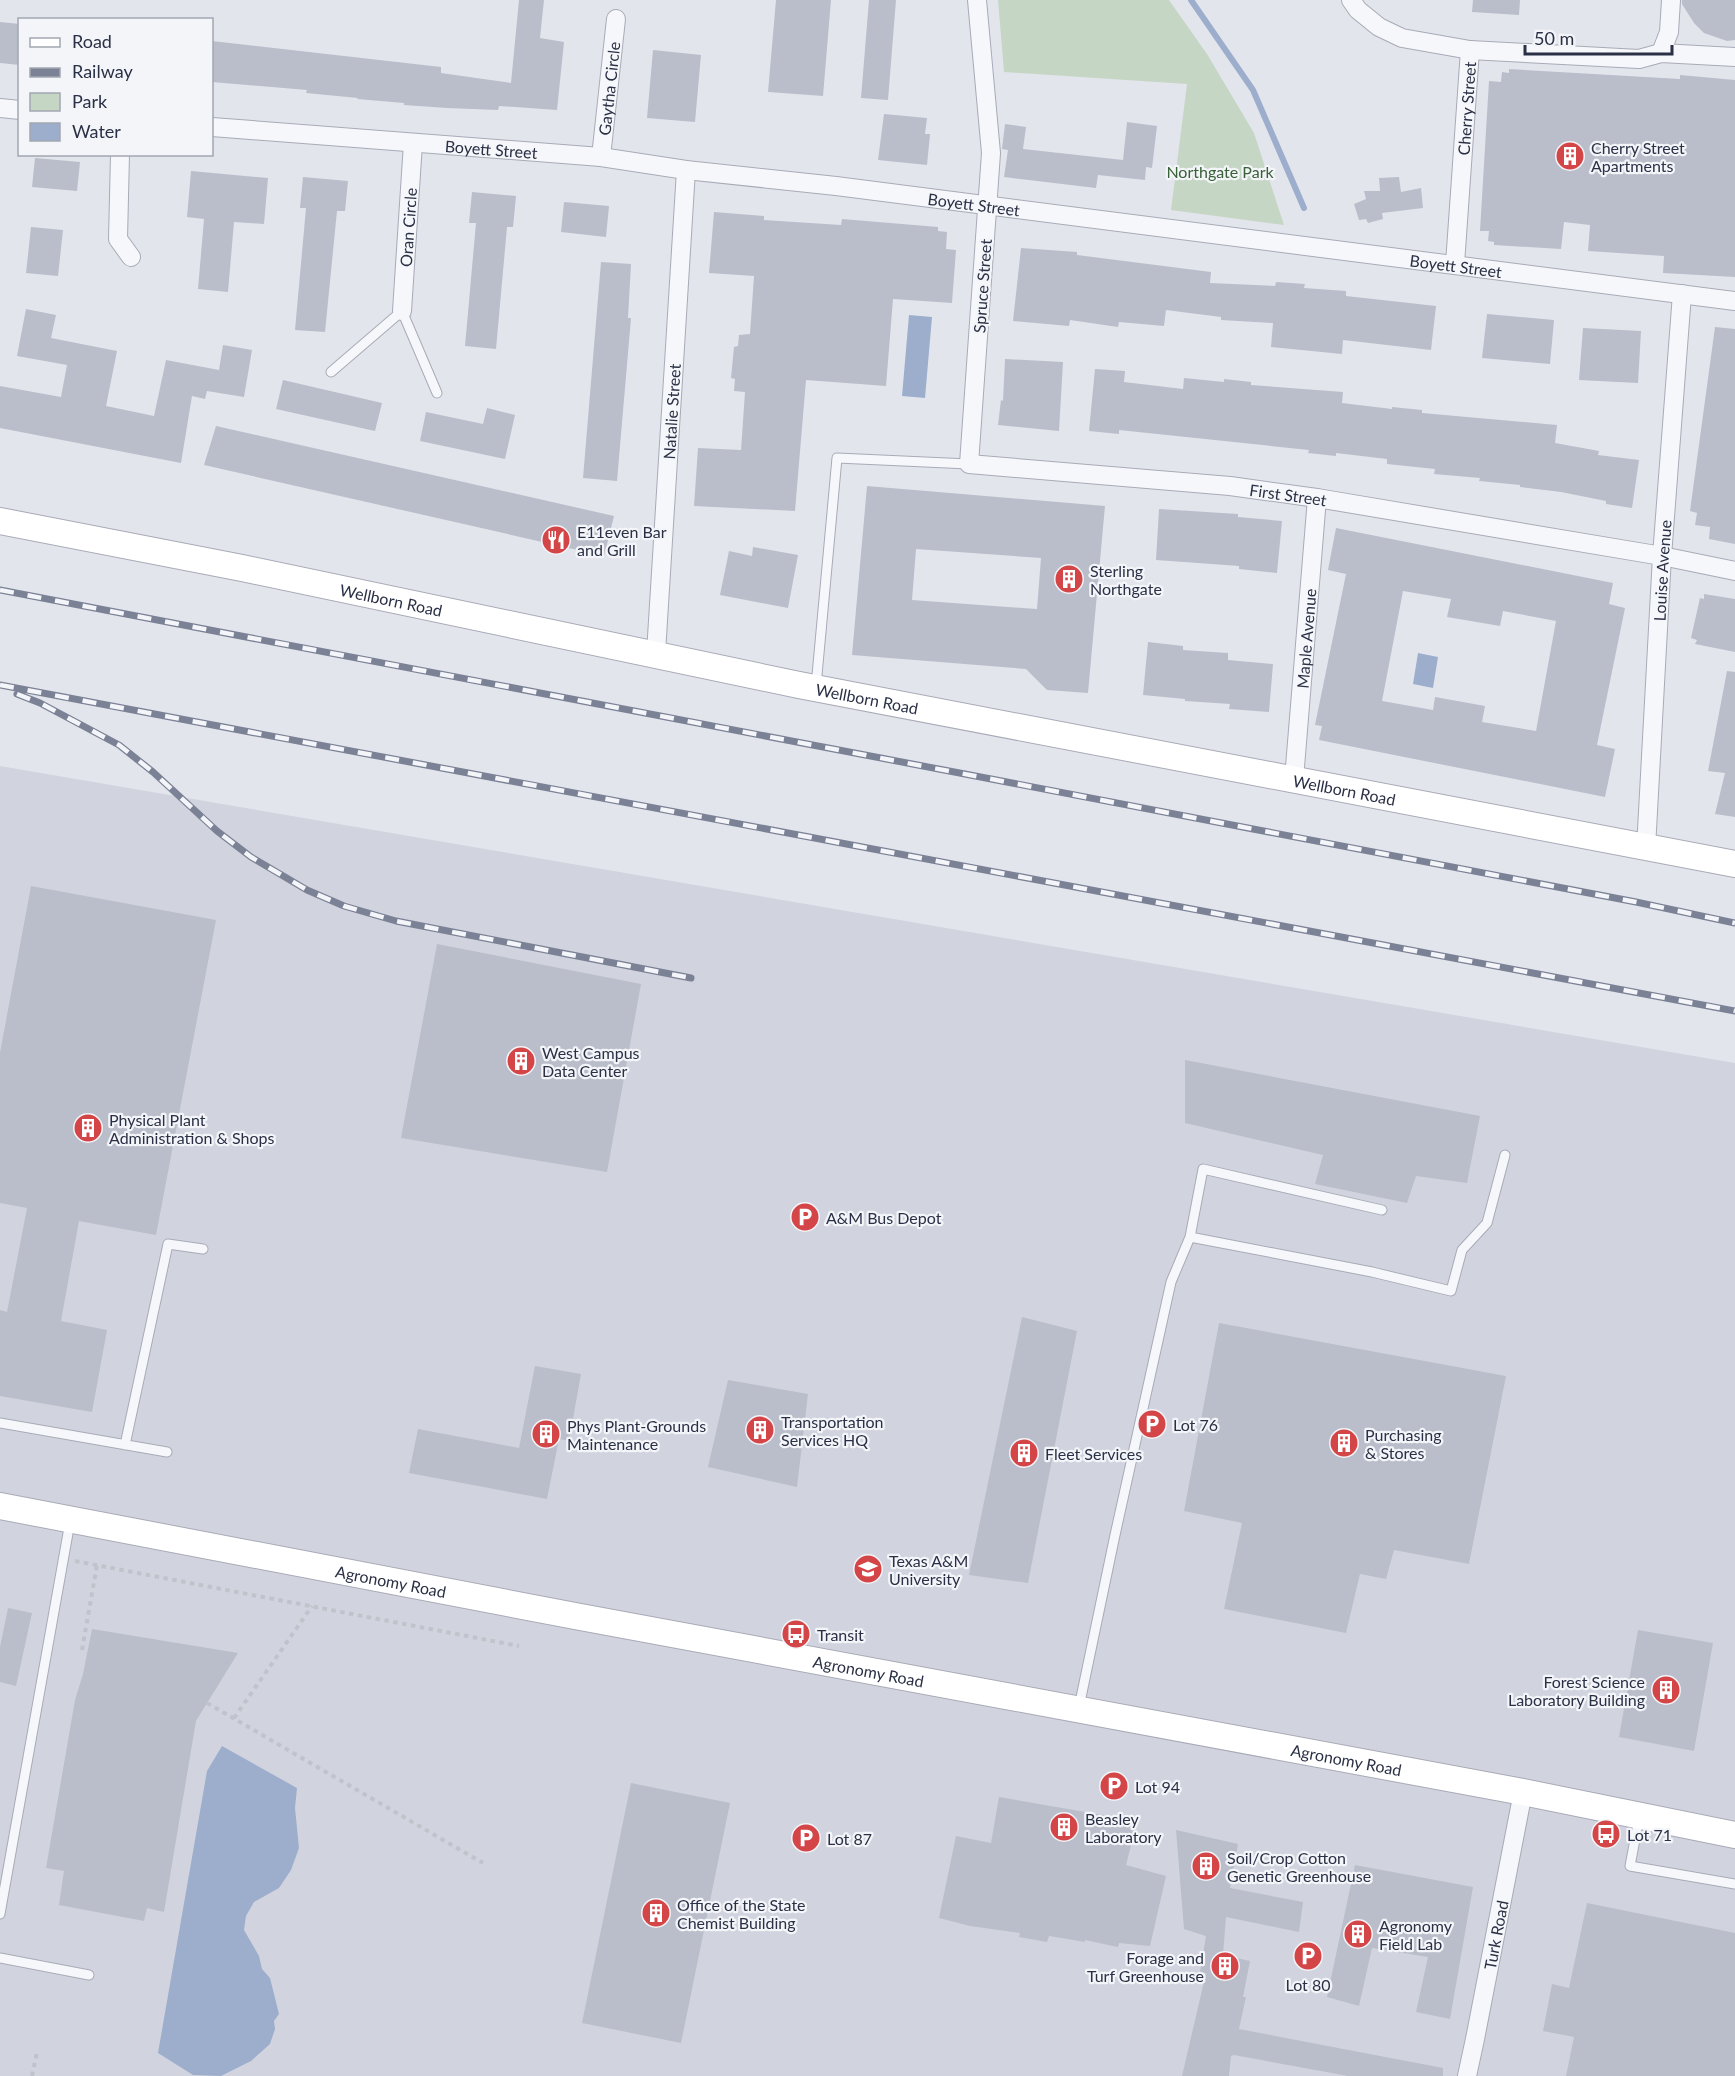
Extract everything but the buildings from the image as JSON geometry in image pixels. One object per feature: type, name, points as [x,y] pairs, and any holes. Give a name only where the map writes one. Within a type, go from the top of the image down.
[{"type":"main road","name":"Wellborn Road","points":[[0,520],[656,653],[816,688],[1735,864]]},
{"type":"main road","name":"Agronomy Road","points":[[0,1506],[312,1567],[1523,1792],[1735,1834]]},
{"type":"street","name":"Spruce Street","points":[[969,464],[992,153],[977,0]]},
{"type":"street","name":"Cherry Street","points":[[1351,0],[1358,10],[1379,27],[1402,38],[1470,50],[1455,264]]},
{"type":"street","points":[[1661,53],[1669,32],[1671,0]]},
{"type":"street","name":"Gaytha Circle","points":[[601,157],[616,19]]},
{"type":"street","points":[[1470,50],[1638,59],[1661,53],[1735,57]]},
{"type":"street","points":[[0,108],[18,110]]},
{"type":"street","name":"Boyett Street","points":[[213,127],[601,157],[686,170],[836,186],[1735,301]]},
{"type":"street","name":"Oran Circle","points":[[402,311],[413,143]]},
{"type":"street","points":[[120,156],[118,239],[131,257]]},
{"type":"street","name":"Natalie Street","points":[[656,653],[686,170]]},
{"type":"street","name":"Louise Avenue","points":[[1646,848],[1662,556],[1682,294]]},
{"type":"street","name":"First Street","points":[[969,464],[1230,486],[1317,498],[1662,556],[1735,571]]},
{"type":"street","name":"Maple Avenue","points":[[1294,779],[1317,498]]},
{"type":"street","name":"Turk Road","points":[[1467,2076],[1476,2040],[1523,1792]]},
{"type":"lane","points":[[331,372],[402,311],[437,393]]},
{"type":"lane","name":"First Street","points":[[816,688],[837,458],[969,464]]},
{"type":"lane","points":[[1190,1237],[1372,1272],[1451,1291],[1462,1250],[1487,1223],[1505,1155]]},
{"type":"lane","points":[[1079,1709],[1114,1535],[1171,1282],[1190,1237],[1203,1169],[1382,1210]]},
{"type":"lane","points":[[126,1444],[168,1244],[203,1249]]},
{"type":"lane","points":[[0,1423],[167,1452]]},
{"type":"lane","points":[[0,1914],[70,1519]]},
{"type":"lane","points":[[1639,1815],[1630,1866],[1735,1884]]},
{"type":"lane","points":[[0,1958],[89,1975]]},
{"type":"path","points":[[75,1561],[519,1646]]},
{"type":"path","points":[[82,1650],[97,1565]]},
{"type":"path","points":[[234,1718],[312,1606]]},
{"type":"path","points":[[207,1703],[483,1863]]},
{"type":"path","points":[[32,2076],[37,2052]]},
{"type":"shaded area","name":"Texas A&M University","points":[[0,766],[1735,1063],[1735,2076],[0,2076]]},
{"type":"green space","name":"Northgate Park","points":[[998,0],[1169,0],[1207,54],[1254,133],[1284,225],[1171,210],[1187,84],[1004,72]]},
{"type":"water","points":[[909,315],[932,317],[925,398],[902,396]]},
{"type":"water","points":[[1418,653],[1438,657],[1433,688],[1413,684]]},
{"type":"water","points":[[222,1746],[297,1788],[295,1808],[299,1848],[291,1870],[279,1888],[254,1902],[246,1916],[244,1930],[259,1956],[262,1969],[270,1978],[279,2014],[274,2021],[275,2029],[270,2044],[251,2061],[221,2076],[193,2075],[158,2053],[207,1771]]},
{"type":"waterway","points":[[1191,0],[1253,90],[1304,208]]},
{"type":"railway","points":[[0,590],[1636,902],[1735,923]]},
{"type":"railway","points":[[0,685],[1735,1011]]},
{"type":"railway","points":[[17,694],[40,703],[119,745],[153,772],[217,831],[251,857],[307,890],[344,906],[396,921],[691,978]]},
{"type":"place","name":"Cherry Street Apartments","points":[[1570,156]]},
{"type":"place","name":"E11even Bar and Grill","points":[[556,540]]},
{"type":"place","name":"Sterling Northgate","points":[[1069,579]]},
{"type":"place","name":"West Campus Data Center","points":[[521,1061]]},
{"type":"place","name":"Physical Plant Administration & Shops","points":[[88,1128]]},
{"type":"place","name":"A&M Bus Depot","points":[[805,1217]]},
{"type":"place","name":"Lot 76","points":[[1152,1424]]},
{"type":"place","name":"Transportation Services HQ","points":[[760,1430]]},
{"type":"place","name":"Phys Plant-Grounds Maintenance","points":[[546,1434]]},
{"type":"place","name":"Purchasing & Stores","points":[[1344,1443]]},
{"type":"place","name":"Fleet Services","points":[[1024,1453]]},
{"type":"place","name":"Texas A&M University","points":[[868,1569]]},
{"type":"place","name":"Transit","points":[[796,1634]]},
{"type":"place","name":"Forest Science Laboratory Building","points":[[1666,1690]]},
{"type":"place","name":"Lot 94","points":[[1114,1786]]},
{"type":"place","name":"Beasley Laboratory","points":[[1064,1827]]},
{"type":"place","name":"Lot 71","points":[[1606,1834]]},
{"type":"place","name":"Lot 87","points":[[806,1838]]},
{"type":"place","name":"Soil/Crop Cotton Genetic Greenhouse","points":[[1206,1866]]},
{"type":"place","name":"Office of the State Chemist Building","points":[[656,1913]]},
{"type":"place","name":"Agronomy Field Lab","points":[[1358,1934]]},
{"type":"place","name":"Lot 80","points":[[1308,1956]]},
{"type":"place","name":"Forage and Turf Greenhouse","points":[[1225,1966]]}]
